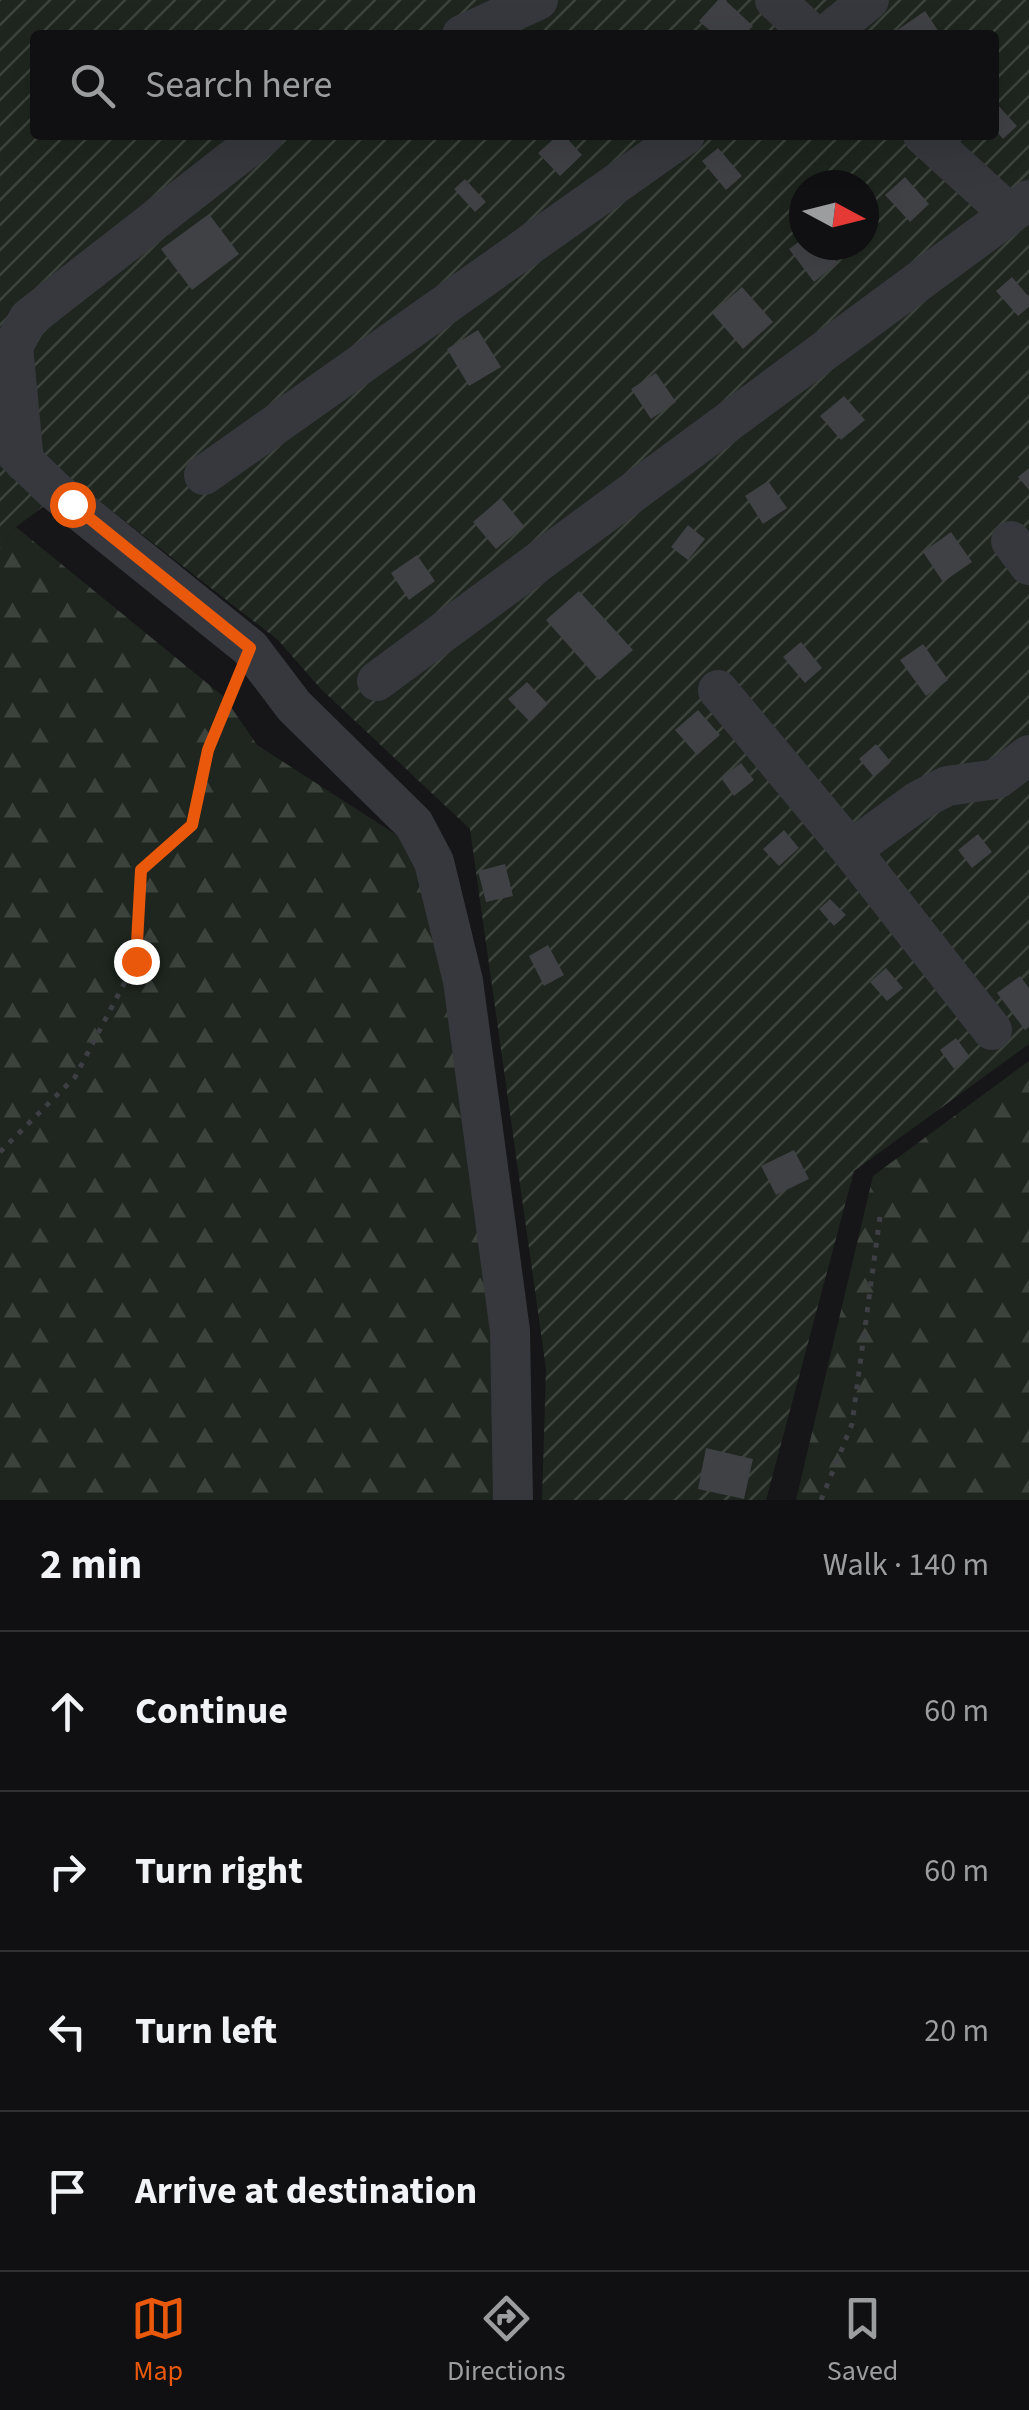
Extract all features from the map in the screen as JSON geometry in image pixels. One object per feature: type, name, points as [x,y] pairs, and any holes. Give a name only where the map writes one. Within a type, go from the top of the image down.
[{"type":"street","points":[[473,30],[538,0]]},
{"type":"street","points":[[775,0],[808,30]]},
{"type":"street","points":[[832,30],[870,0]]},
{"type":"street","points":[[258,140],[29,318],[13,346],[12,450],[158,577],[250,648],[294,706],[414,824],[434,862],[462,981],[510,1331],[513,1500]]},
{"type":"street","points":[[204,475],[678,140]]},
{"type":"street","points":[[377,680],[1020,207],[930,140]]},
{"type":"street","points":[[718,690],[852,850],[992,1030]]},
{"type":"street","points":[[852,850],[918,801],[947,786],[996,779],[1029,755]]},
{"type":"path","points":[[0,1152],[75,1077],[136,961],[141,870],[192,825],[208,750],[250,648]]},
{"type":"path","points":[[821,1500],[852,1424],[882,1209]]},
{"type":"green space","points":[[0,0],[1029,0],[1029,1044],[854,1171],[766,1500],[542,1500],[546,1369],[470,829],[321,689],[278,640],[0,424]]},
{"type":"green space","points":[[0,463],[48,503],[16,527],[0,549]]},
{"type":"green space","points":[[16,527],[224,697],[257,745],[409,843],[442,924],[495,1297],[500,1500],[0,1500],[0,549]]},
{"type":"green space","points":[[1029,1061],[1029,1500],[796,1500],[873,1176]]},
{"type":"building","points":[[718,0],[725,0],[753,26],[749,30],[709,30],[699,21]]},
{"type":"building","points":[[925,11],[938,30],[897,30]]},
{"type":"building","points":[[999,106],[1017,126],[1003,139],[999,135]]},
{"type":"building","points":[[552,140],[568,140],[582,155],[560,176],[538,153]]},
{"type":"building","points":[[718,148],[742,176],[726,190],[702,161]]},
{"type":"building","points":[[905,177],[929,204],[910,222],[885,195]]},
{"type":"building","points":[[465,179],[486,202],[475,212],[454,189]]},
{"type":"building","points":[[209,214],[239,254],[192,290],[161,249]]},
{"type":"building","points":[[797,260],[836,260],[838,263],[814,282]]},
{"type":"building","points":[[1012,277],[1029,297],[1029,307],[1018,316],[996,291]]},
{"type":"building","points":[[742,287],[773,322],[743,349],[712,313]]},
{"type":"building","points":[[478,330],[501,367],[469,386],[447,349]]},
{"type":"building","points":[[656,373],[676,402],[651,419],[631,389]]},
{"type":"building","points":[[844,396],[865,420],[841,440],[820,416]]},
{"type":"building","points":[[1029,468],[1029,490],[1018,477]]},
{"type":"building","points":[[768,481],[787,508],[763,524],[745,496]]},
{"type":"building","points":[[501,498],[524,526],[496,549],[473,522]]},
{"type":"building","points":[[688,525],[705,539],[688,560],[671,547]]},
{"type":"building","points":[[951,532],[972,562],[943,582],[923,552]]},
{"type":"building","points":[[417,555],[435,581],[409,600],[391,573]]},
{"type":"building","points":[[579,591],[633,650],[599,680],[546,620]]},
{"type":"building","points":[[801,642],[822,668],[805,683],[783,657]]},
{"type":"building","points":[[923,644],[948,680],[926,696],[900,660]]},
{"type":"building","points":[[527,682],[548,704],[530,722],[508,699]]},
{"type":"building","points":[[698,710],[720,735],[697,755],[675,730]]},
{"type":"building","points":[[876,744],[891,762],[874,777],[859,759]]},
{"type":"building","points":[[741,763],[754,780],[734,796],[721,778]]},
{"type":"building","points":[[784,830],[799,848],[779,866],[763,849]]},
{"type":"building","points":[[978,834],[992,852],[972,868],[958,850]]},
{"type":"building","points":[[505,864],[513,896],[486,902],[478,871]]},
{"type":"building","points":[[830,899],[846,915],[834,926],[819,909]]},
{"type":"building","points":[[548,945],[564,975],[544,986],[529,956]]},
{"type":"building","points":[[886,968],[903,988],[887,1001],[870,982]]},
{"type":"building","points":[[1020,976],[1029,988],[1029,1027],[1025,1030],[997,993]]},
{"type":"building","points":[[956,1038],[970,1057],[954,1069],[940,1050]]},
{"type":"building","points":[[794,1150],[809,1179],[776,1195],[761,1166]]},
{"type":"building","points":[[706,1448],[753,1459],[744,1499],[698,1489]]},
{"type":"route","points":[[72,504],[250,648],[208,750],[192,825],[141,870],[136,961]]}]
